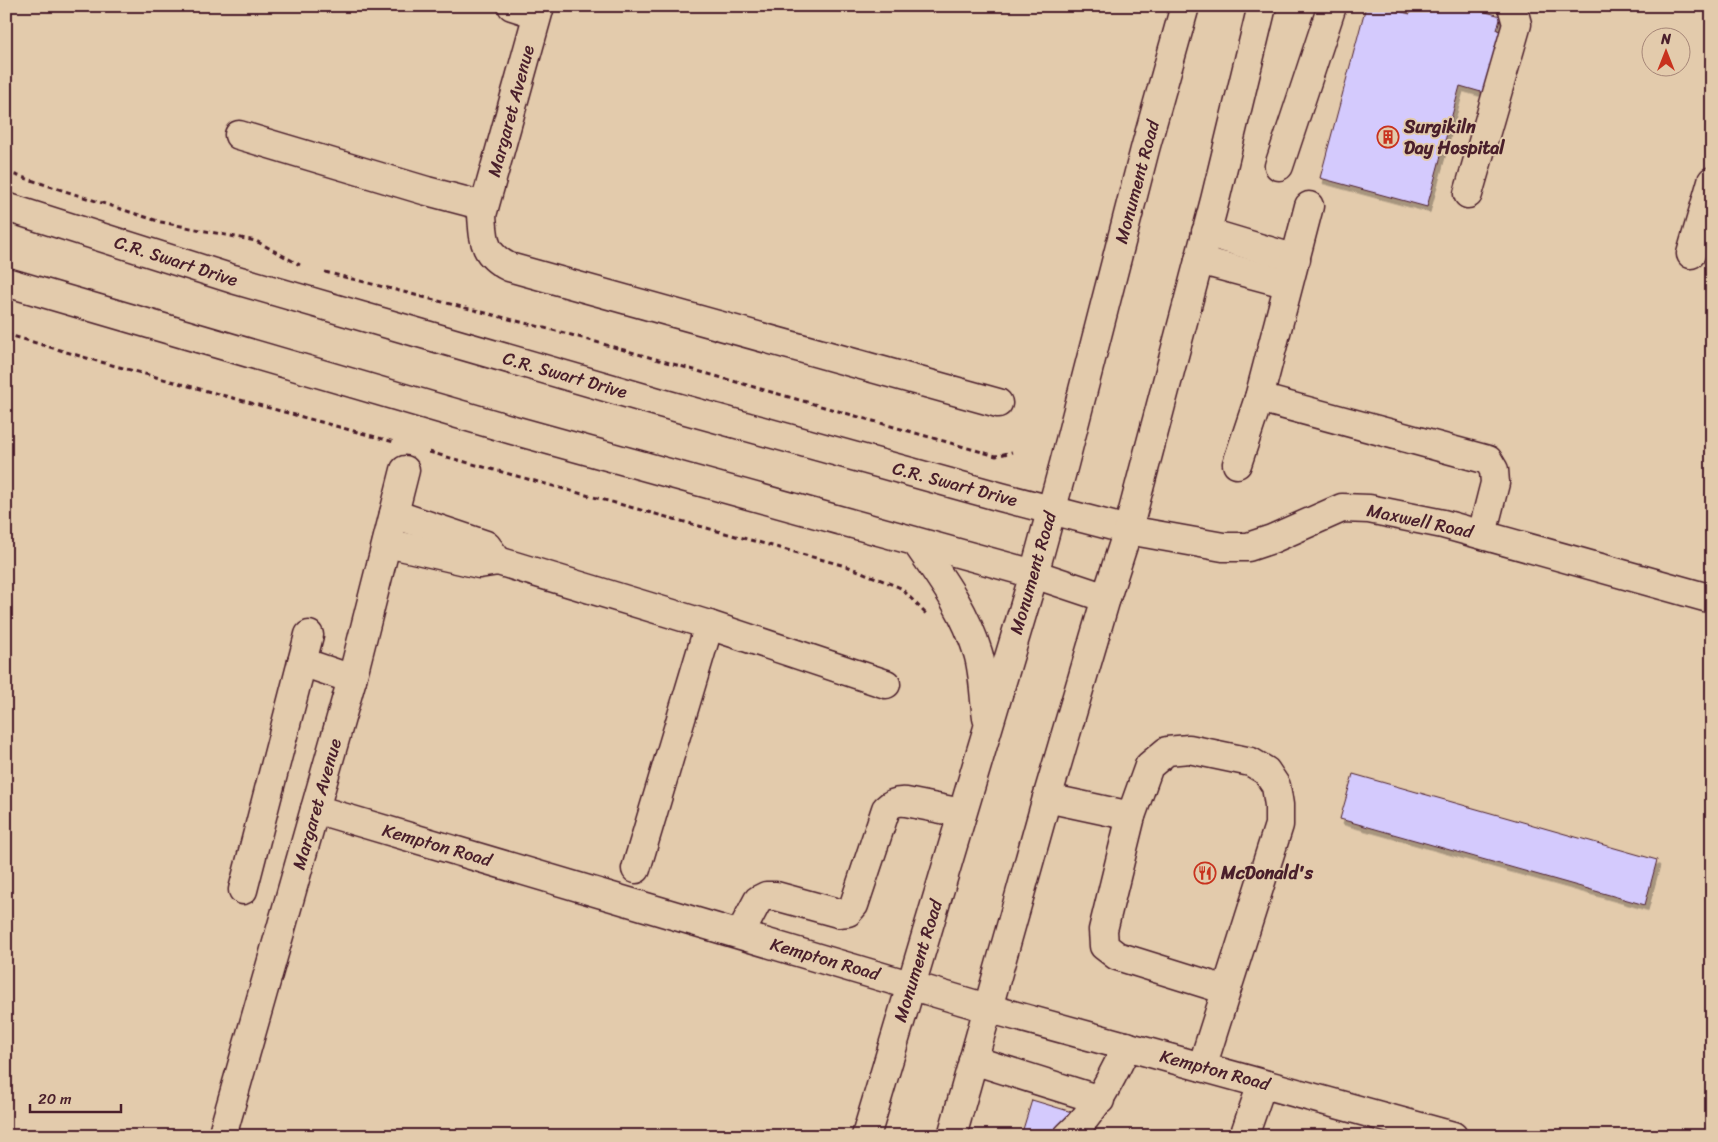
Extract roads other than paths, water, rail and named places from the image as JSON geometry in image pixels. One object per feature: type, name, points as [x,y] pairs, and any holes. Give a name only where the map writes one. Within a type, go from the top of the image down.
[{"type":"main road","points":[[512,6],[539,10]]},
{"type":"main road","name":"Monument Road","points":[[866,1136],[1034,574],[1145,150],[1185,6]]},
{"type":"main road","points":[[952,1136],[1047,798],[1128,530],[1199,260],[1262,6]]},
{"type":"main road","points":[[1279,166],[1332,6]]},
{"type":"main road","points":[[1468,194],[1517,24],[1512,6]]},
{"type":"main road","name":"Margaret Avenue","points":[[483,211],[539,10]]},
{"type":"main road","points":[[239,135],[427,191],[483,211],[484,240],[490,253],[497,261],[509,267],[998,403]]},
{"type":"main road","points":[[1691,254],[1712,181]]},
{"type":"main road","points":[[1238,464],[1259,398],[1309,206]]},
{"type":"main road","name":"C.R. Swart Drive","points":[[6,207],[233,279],[661,403],[1128,530]]},
{"type":"main road","points":[[1206,232],[1292,271]]},
{"type":"main road","points":[[1199,260],[1292,271]]},
{"type":"main road","points":[[9,283],[513,430],[1034,574],[1106,598]]},
{"type":"main road","points":[[1259,398],[1488,460],[1494,470],[1495,483],[1482,534]]},
{"type":"main road","name":"Margaret Avenue","points":[[222,1136],[352,679],[409,455]]},
{"type":"main road","name":"Maxwell Road","points":[[1128,530],[1223,547],[1248,547],[1272,539],[1342,508],[1370,509],[1482,534],[1712,598]]},
{"type":"main road","points":[[394,514],[486,546],[498,561]]},
{"type":"main road","points":[[916,542],[956,601],[966,621],[978,655],[988,727]]},
{"type":"main road","points":[[387,543],[479,564],[498,561],[709,625],[886,684]]},
{"type":"main road","points":[[636,869],[709,625]]},
{"type":"main road","points":[[243,890],[309,635]]},
{"type":"main road","points":[[302,662],[352,679]]},
{"type":"main road","points":[[1202,1067],[1279,825],[1279,805],[1276,786],[1266,771],[1251,762],[1189,748],[1167,751],[1150,766],[1131,816],[1103,930],[1104,946],[1117,956],[1226,990]]},
{"type":"main road","points":[[1047,798],[1131,816]]},
{"type":"main road","points":[[740,934],[758,900],[766,896],[776,896],[838,913],[848,912],[854,905],[886,810],[892,804],[899,801],[962,812]]},
{"type":"main road","name":"Kempton Road","points":[[315,809],[987,1008],[1262,1084],[1422,1132],[1453,1136]]},
{"type":"main road","points":[[1068,1136],[1100,1100],[1126,1046]]},
{"type":"main road","points":[[973,1060],[1100,1100]]},
{"type":"main road","points":[[1244,1136],[1262,1084]]},
{"type":"place","name":"Surgikiln Day Hospital","points":[[1388,137]]},
{"type":"place","name":"McDonald's","points":[[1205,873]]}]
